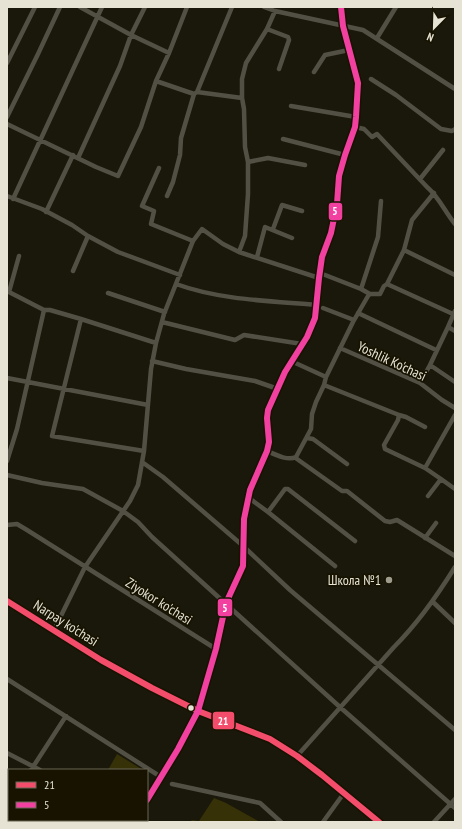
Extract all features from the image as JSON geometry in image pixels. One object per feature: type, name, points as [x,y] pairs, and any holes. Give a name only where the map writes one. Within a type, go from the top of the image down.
[{"type":"main road","name":"Narpay ko'chasi","points":[[7,601],[101,660],[152,688],[198,711],[270,739],[296,756],[380,822]]},
{"type":"street","points":[[7,63],[35,7]]},
{"type":"street","points":[[7,116],[60,7]]},
{"type":"street","points":[[80,7],[131,36],[170,53]]},
{"type":"street","points":[[13,199],[39,139],[102,7]]},
{"type":"street","points":[[78,158],[120,66],[144,7]]},
{"type":"street","points":[[7,124],[118,176],[141,127],[156,81],[170,53],[187,7]]},
{"type":"street","points":[[167,196],[175,176],[180,155],[181,138],[195,93],[232,7]]},
{"type":"street","points":[[264,7],[275,11],[363,30],[455,88]]},
{"type":"street","points":[[148,798],[178,750],[198,711],[216,650],[226,603],[243,566],[242,545],[244,519],[250,490],[269,442],[267,418],[268,410],[291,361],[302,344],[315,318],[318,278],[322,257],[331,233],[337,204],[339,176],[355,127],[356,117],[358,83],[343,26],[341,7]]},
{"type":"street","points":[[377,38],[396,7]]},
{"type":"street","points":[[239,252],[245,236],[248,194],[248,162],[245,147],[242,79],[246,63],[267,29],[275,11]]},
{"type":"street","points":[[267,29],[288,37],[289,40],[279,69]]},
{"type":"street","points":[[314,72],[325,55],[349,50]]},
{"type":"street","points":[[371,79],[396,95],[441,129],[452,131],[455,129]]},
{"type":"street","points":[[156,81],[195,93],[242,98]]},
{"type":"street","points":[[291,106],[356,117]]},
{"type":"street","points":[[355,127],[364,129],[372,136],[377,134],[427,188],[434,193],[455,224]]},
{"type":"street","points":[[283,139],[345,154]]},
{"type":"street","points":[[420,180],[443,150]]},
{"type":"street","points":[[46,212],[73,156]]},
{"type":"street","points":[[248,162],[268,158],[305,165]]},
{"type":"street","points":[[159,168],[142,206],[154,210],[151,224],[193,241]]},
{"type":"street","points":[[320,273],[370,294],[380,294],[384,286],[387,284],[404,250],[412,220],[434,193]]},
{"type":"street","points":[[7,196],[46,212],[72,225],[88,236],[118,252],[180,275]]},
{"type":"street","points":[[361,289],[378,237],[381,200]]},
{"type":"street","points":[[273,229],[282,205],[302,211]]},
{"type":"street","points":[[257,258],[265,227],[292,238]]},
{"type":"street","points":[[54,630],[85,567],[138,485],[144,451],[152,361],[156,343],[164,312],[193,241],[202,229],[222,244],[239,252],[318,278]]},
{"type":"street","points":[[73,271],[88,236]]},
{"type":"street","points":[[404,250],[455,275]]},
{"type":"street","points":[[19,256],[8,292],[44,310],[50,310],[81,319],[156,343]]},
{"type":"street","points":[[176,284],[204,292],[266,301],[316,305]]},
{"type":"street","points":[[387,284],[454,313],[420,383]]},
{"type":"street","points":[[108,294],[164,312]]},
{"type":"street","points":[[267,450],[287,458],[292,459],[296,457],[311,429],[312,414],[326,377],[354,320],[370,294]]},
{"type":"street","points":[[323,308],[354,320]]},
{"type":"street","points":[[7,461],[18,429],[44,310]]},
{"type":"street","points":[[358,313],[436,350]]},
{"type":"street","points":[[81,319],[52,436],[144,451]]},
{"type":"street","points":[[162,322],[235,340],[244,335],[302,344]]},
{"type":"street","points":[[448,327],[455,331]]},
{"type":"street","name":"Yoshlik Ko'chasi","points":[[340,348],[420,383],[455,408]]},
{"type":"street","points":[[152,361],[255,381],[278,389]]},
{"type":"street","points":[[291,361],[326,377]]},
{"type":"street","points":[[430,365],[455,382]]},
{"type":"street","points":[[7,378],[63,390],[148,405]]},
{"type":"street","points":[[324,384],[399,416],[406,417],[425,427]]},
{"type":"street","points":[[425,468],[455,415]]},
{"type":"street","points":[[399,416],[384,445],[385,448],[425,468],[455,489]]},
{"type":"street","points":[[307,438],[313,438],[347,464]]},
{"type":"street","points":[[296,457],[342,491],[347,490],[354,495],[385,521],[390,522],[397,520],[455,556]]},
{"type":"street","points":[[142,462],[163,477],[242,545],[290,590],[455,730]]},
{"type":"street","points":[[7,475],[42,483],[83,489],[123,510],[138,522],[158,543],[341,708],[455,808]]},
{"type":"street","points":[[428,496],[441,479]]},
{"type":"street","points":[[268,512],[285,490],[288,489],[355,542]]},
{"type":"street","points":[[249,498],[335,566]]},
{"type":"street","points":[[425,538],[436,523]]},
{"type":"street","name":"Ziyokor ko'chasi","points":[[7,525],[17,524],[216,650]]},
{"type":"street","points":[[296,756],[408,633],[453,574],[455,567]]},
{"type":"street","points":[[432,602],[455,623]]},
{"type":"street","points":[[7,679],[161,777]]},
{"type":"street","points":[[7,753],[32,768],[66,716]]},
{"type":"street","points":[[172,784],[260,803],[280,822]]},
{"type":"street","points":[[323,822],[344,793]]},
{"type":"street","points":[[434,822],[455,799]]},
{"type":"shaded area","points":[[117,754],[141,769],[109,769]]},
{"type":"shaded area","points":[[214,798],[260,822],[190,822],[192,820],[199,821]]},
{"type":"transit line","name":"5","points":[[148,798],[178,749],[198,711],[216,649],[226,603],[243,566],[244,519],[250,490],[267,451],[269,442],[267,418],[268,410],[285,372],[307,337],[315,318],[322,257],[331,233],[337,204],[339,176],[355,127],[356,117],[358,83],[343,26],[341,7]]},
{"type":"transit line","name":"21","points":[[7,601],[101,660],[152,688],[198,711],[270,739],[297,756],[322,775],[379,822]]},
{"type":"place","name":"Школа №1","points":[[389,580]]}]
